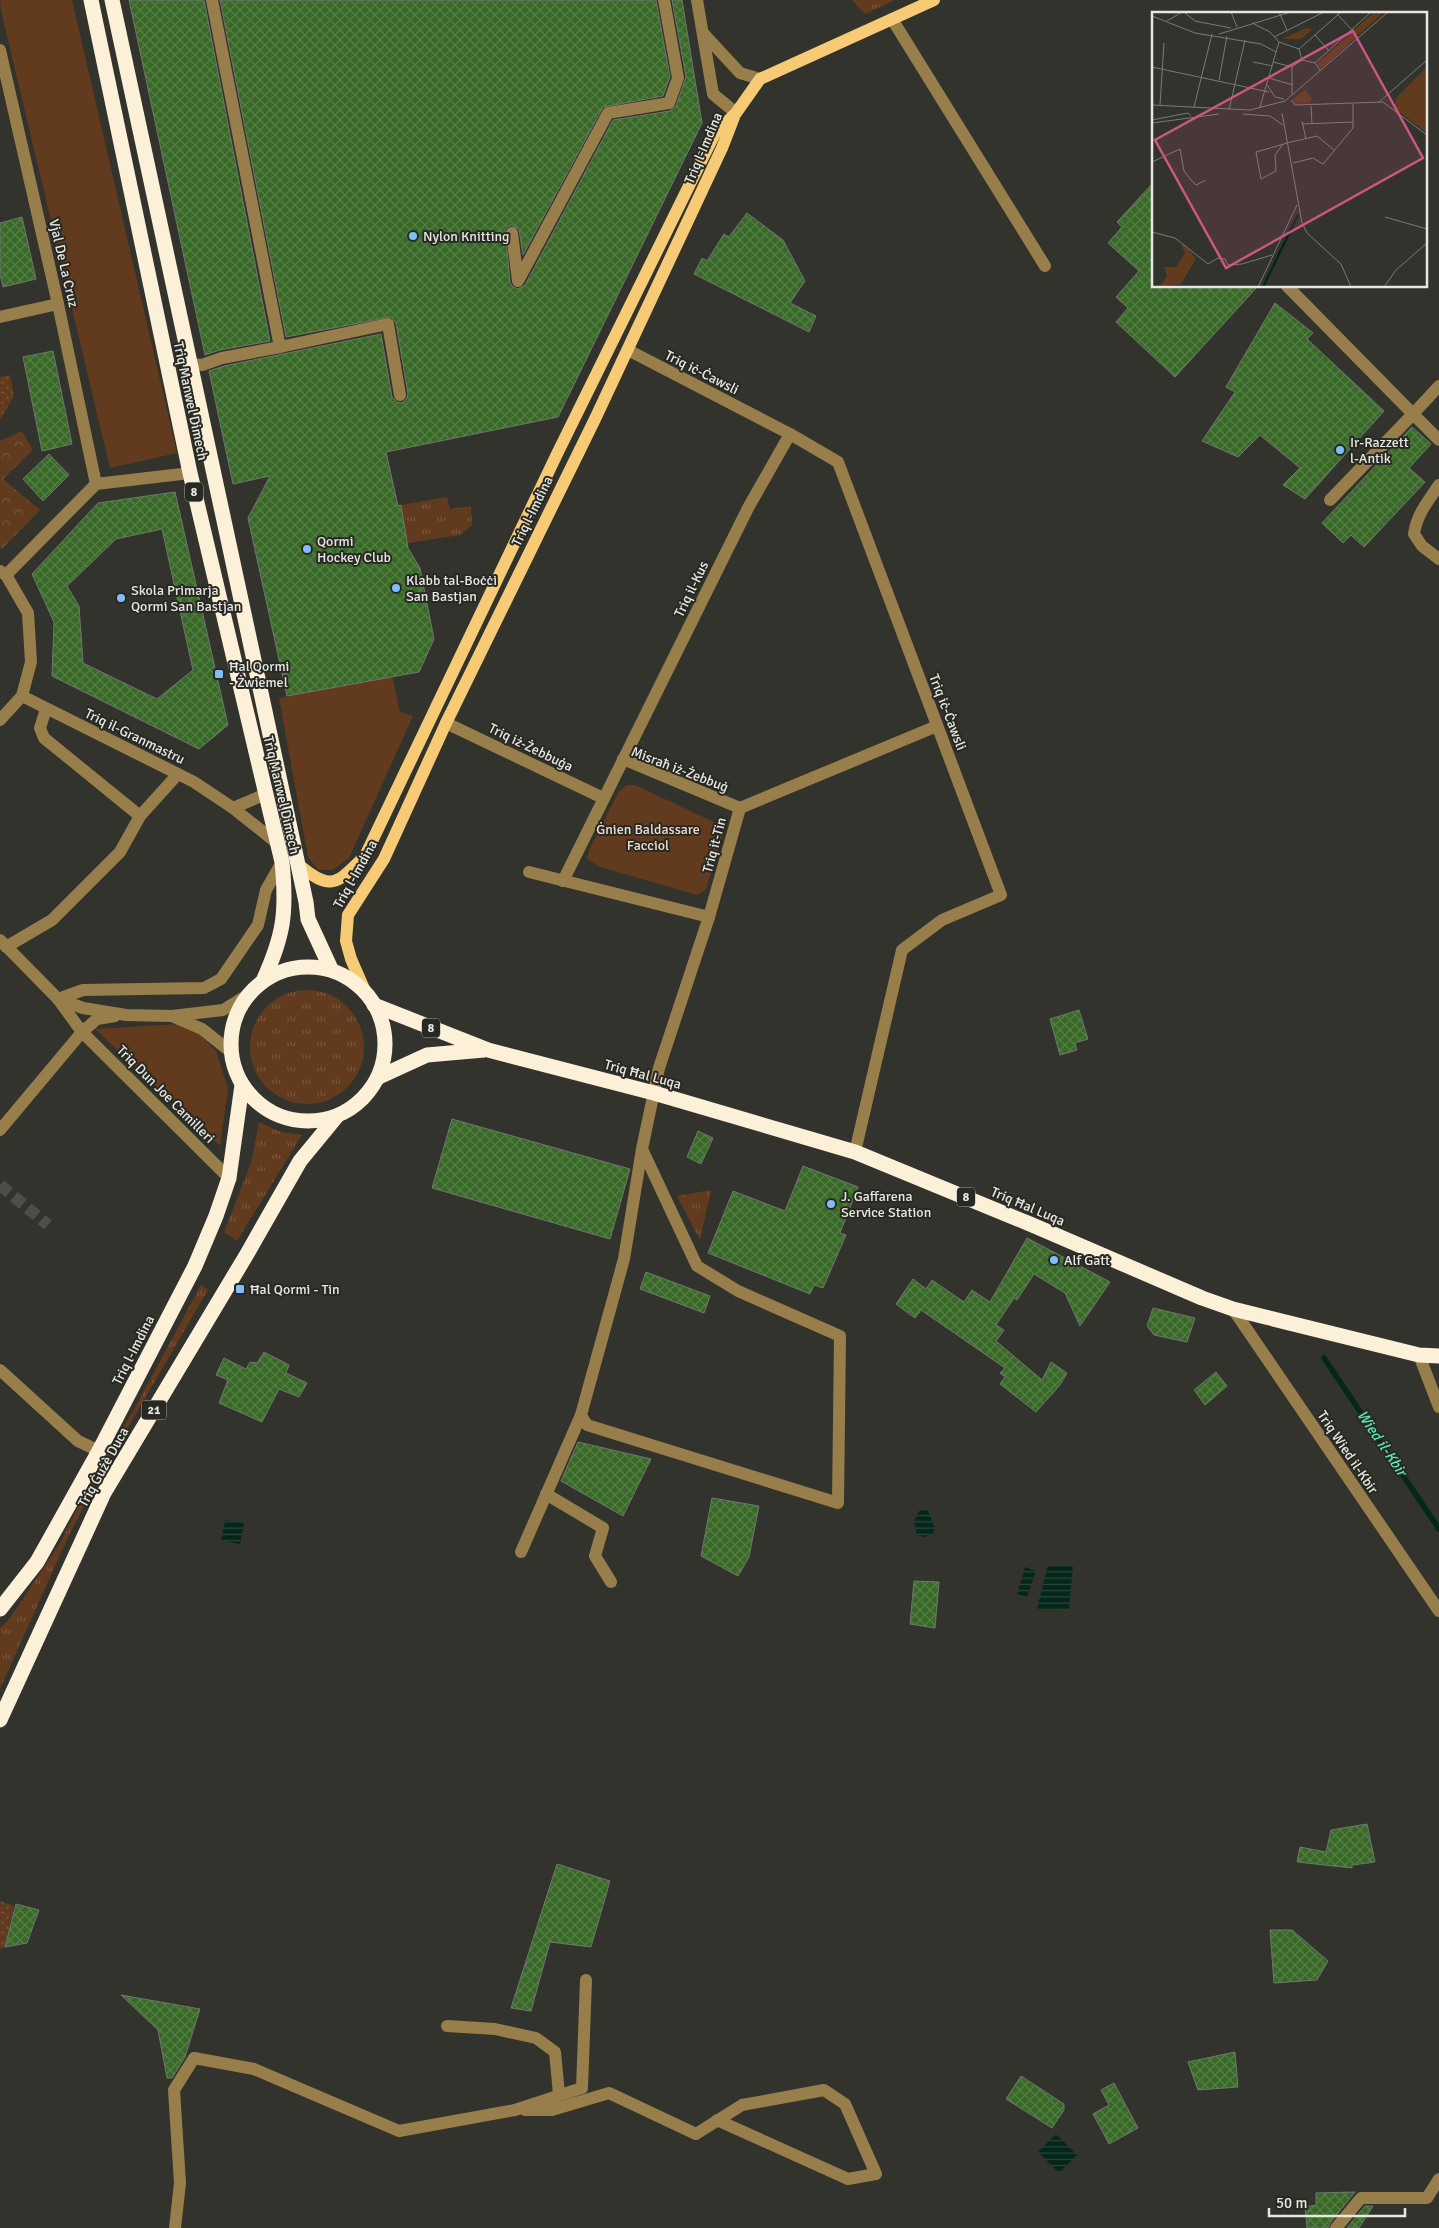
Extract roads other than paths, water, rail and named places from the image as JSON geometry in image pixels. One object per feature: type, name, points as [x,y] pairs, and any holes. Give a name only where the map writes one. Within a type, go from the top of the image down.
[{"type":"highway","name":"Triq Manwel Dimech","points":[[91,0],[190,472],[282,862],[284,923],[276,952],[263,981]]},
{"type":"highway","name":"Triq Manwel Dimech","points":[[112,0],[298,864],[308,919],[331,969]]},
{"type":"highway","name":"8","points":[[309,966],[331,969],[343,974],[365,991],[384,1026],[386,1052],[379,1076],[368,1093],[354,1107],[338,1116],[311,1122],[284,1118],[260,1106],[242,1085],[235,1069],[231,1052],[232,1031],[238,1011],[249,994],[263,981],[288,969],[309,966]]},
{"type":"highway","name":"Triq Ħal Luqa","points":[[374,1005],[488,1050],[654,1092],[855,1152],[1030,1224],[1202,1298],[1233,1309],[1419,1355],[1439,1356]]},
{"type":"highway","name":"Triq Ħal Luqa","points":[[379,1076],[426,1055],[488,1050]]},
{"type":"highway","name":"Triq l-Imdina","points":[[0,1609],[37,1562],[99,1451],[195,1266],[216,1216],[229,1178],[242,1085]]},
{"type":"highway","name":"Triq Ġużè Duca","points":[[2,1712],[104,1493],[247,1254],[300,1161],[338,1116]]},
{"type":"main road","points":[[736,113],[760,80],[934,0]]},
{"type":"main road","name":"Triq l-Imdina","points":[[365,991],[351,959],[346,941],[348,915],[384,859],[446,723],[628,350],[718,157],[736,113]]},
{"type":"main road","name":"Triq l-Imdina","points":[[298,864],[315,879],[327,882],[340,880],[366,856],[561,446],[715,133],[736,113]]},
{"type":"street","points":[[212,0],[280,347]]},
{"type":"street","points":[[512,233],[518,281],[608,113],[669,103],[678,78],[664,0]]},
{"type":"street","points":[[697,0],[713,94],[736,113]]},
{"type":"street","points":[[892,19],[1044,266]]},
{"type":"street","points":[[703,33],[740,73],[760,80]]},
{"type":"street","name":"Vjal De La Cruz","points":[[0,50],[58,304],[96,484]]},
{"type":"street","points":[[1289,288],[1439,440]]},
{"type":"street","points":[[0,318],[58,304]]},
{"type":"street","points":[[190,364],[202,365],[222,358],[388,324],[400,395]]},
{"type":"street","name":"Triq iċ-Ċawsli","points":[[628,350],[790,434],[838,462],[1001,895],[942,920],[902,950],[855,1152]]},
{"type":"street","points":[[1330,500],[1439,386]]},
{"type":"street","name":"Triq il-Kus","points":[[623,760],[748,508],[790,434]]},
{"type":"street","points":[[0,720],[22,696],[31,662],[28,613],[3,573],[96,484],[190,472]]},
{"type":"street","points":[[1439,485],[1422,508],[1416,521],[1414,534],[1422,546],[1439,559]]},
{"type":"street","name":"Triq il-Granmastru","points":[[22,696],[178,774],[233,808],[276,843]]},
{"type":"street","points":[[46,709],[40,728],[44,738],[140,816]]},
{"type":"street","name":"Triq iż-Żebbuġa","points":[[446,723],[603,798]]},
{"type":"street","name":"Triq it-Tin","points":[[521,1552],[581,1415],[624,1259],[642,1149],[660,1068],[710,917],[740,808],[937,726]]},
{"type":"street","name":"Misraħ iż-Żebbuġ","points":[[563,881],[623,760],[740,808]]},
{"type":"street","points":[[3,943],[52,920],[120,852],[140,816],[178,774]]},
{"type":"street","points":[[233,808],[266,794]]},
{"type":"street","points":[[58,999],[83,990],[204,988],[221,979],[258,925],[266,890],[282,862]]},
{"type":"street","points":[[529,872],[710,917]]},
{"type":"street","name":"Triq Dun Joe Camilleri","points":[[3,943],[58,999],[82,1032],[229,1178]]},
{"type":"street","points":[[58,999],[83,1008],[126,1015],[172,1016],[223,1010],[249,994]]},
{"type":"street","points":[[0,1130],[82,1032],[97,1019],[126,1015]]},
{"type":"street","points":[[172,1016],[202,1029],[231,1052]]},
{"type":"street","points":[[581,1415],[587,1425],[838,1502],[840,1336],[738,1291],[698,1266],[642,1149]]},
{"type":"street","name":"Triq Wied il-Kbir","points":[[1233,1309],[1439,1611]]},
{"type":"street","points":[[1419,1355],[1439,1407]]},
{"type":"street","points":[[0,1370],[78,1441],[99,1451]]},
{"type":"street","points":[[546,1494],[603,1528],[595,1556],[611,1582]]},
{"type":"street","points":[[175,2228],[180,2183],[174,2090],[194,2058],[254,2069],[399,2131],[515,2110],[582,2088],[586,1980]]},
{"type":"street","points":[[447,2026],[496,2030],[536,2038],[555,2052],[559,2094]]},
{"type":"street","points":[[515,2110],[552,2110],[609,2093],[696,2134],[718,2120],[742,2105],[824,2090],[845,2104],[876,2174],[848,2179],[718,2120]]},
{"type":"street","points":[[1336,2228],[1360,2198],[1427,2198],[1439,2179]]},
{"type":"waterway","name":"Wied il-Kbir","points":[[1324,1358],[1439,1529]]},
{"type":"tunnel","points":[[0,1185],[48,1225]]},
{"type":"place","name":"Nylon Knitting","points":[[413,236]]},
{"type":"place","name":"Ir-Razzett l-Antik","points":[[1340,450]]},
{"type":"place","name":"Qormi Hockey Club","points":[[307,549]]},
{"type":"place","name":"Klabb tal-Boċċi San Bastjan","points":[[396,588]]},
{"type":"place","name":"Skola Primarja Qormi San Bastjan","points":[[121,598]]},
{"type":"place","name":"Ħal Qormi - Żwiemel","points":[[219,674]]},
{"type":"place","name":"J. Gaffarena Service Station","points":[[831,1204]]},
{"type":"place","name":"Alf Gatt","points":[[1054,1260]]},
{"type":"place","name":"Ħal Qormi - Tin","points":[[240,1289]]},
{"type":"park label","name":"Ġnien Baldassare Facciol","points":[[648,838]]}]
